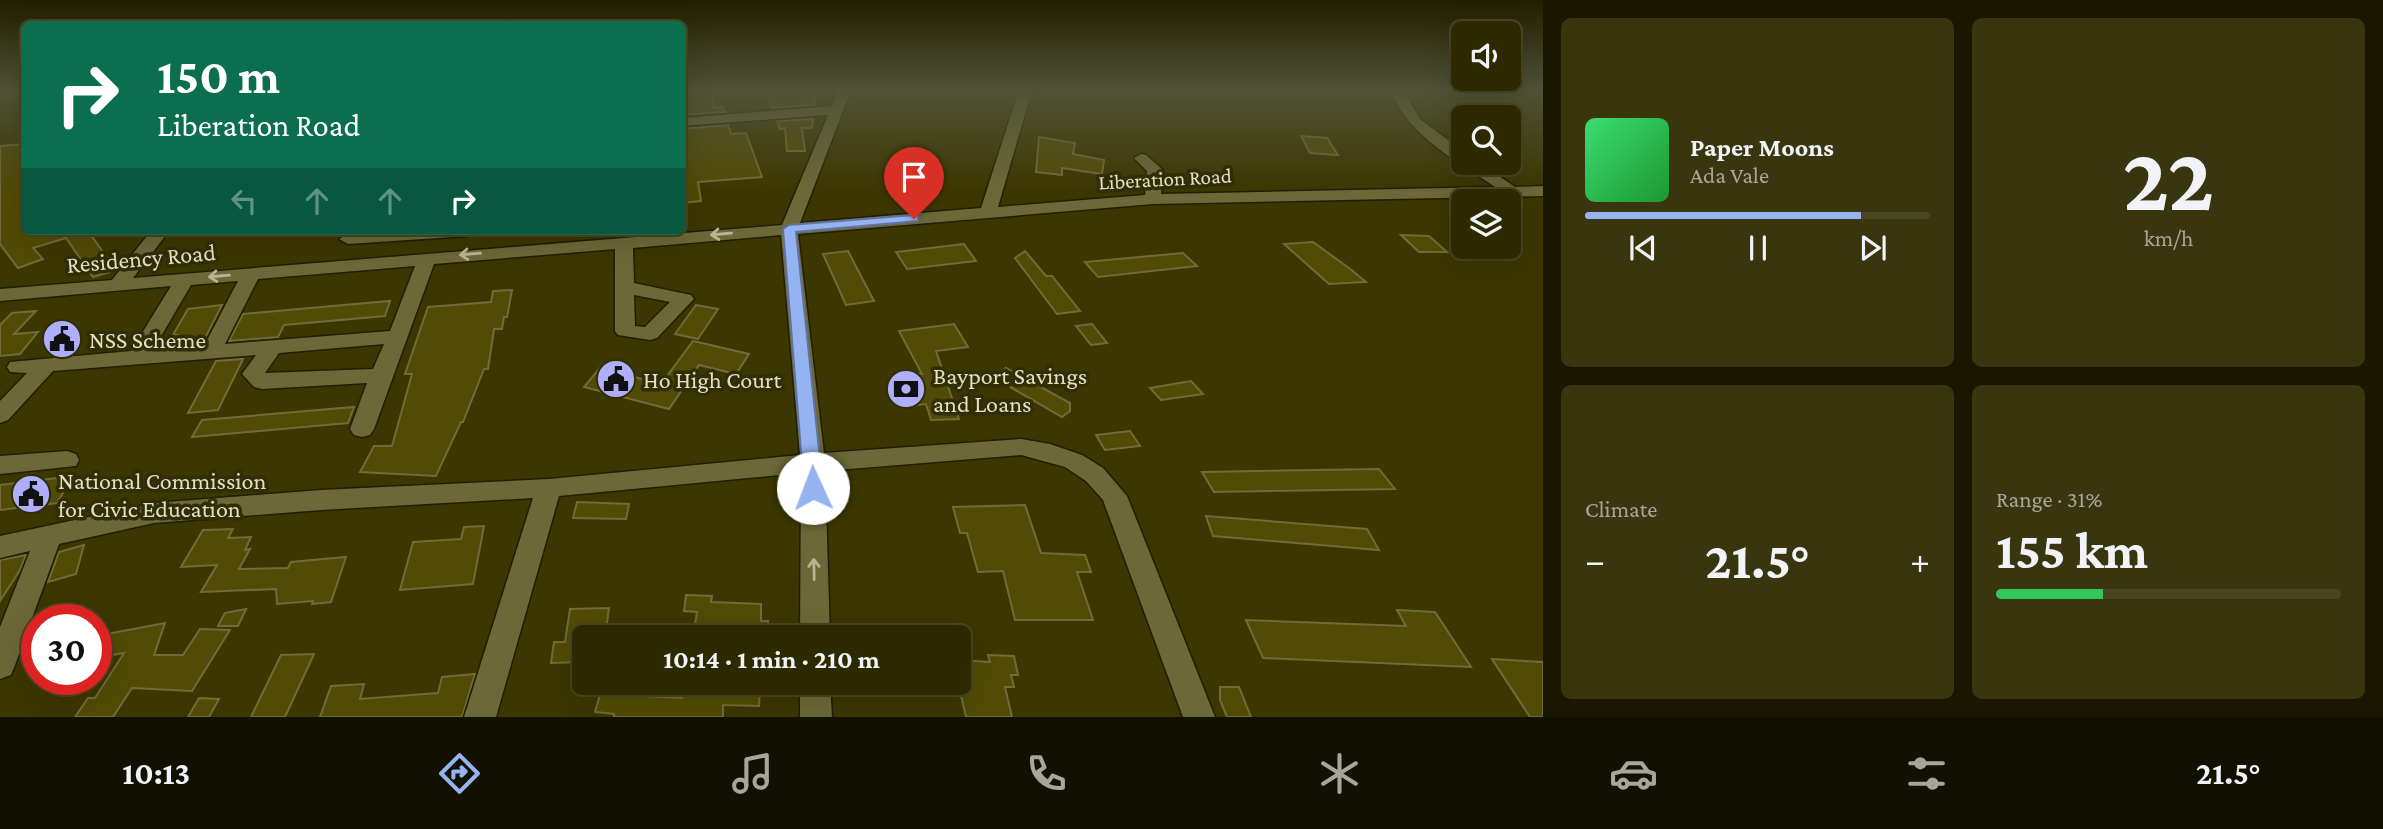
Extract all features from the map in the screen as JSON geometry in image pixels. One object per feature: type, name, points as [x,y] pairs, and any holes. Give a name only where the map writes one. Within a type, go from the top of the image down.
[{"type":"street","points":[[815,625],[813,463],[789,229],[832,123]]},
{"type":"street","points":[[988,213],[1016,123]]},
{"type":"street","points":[[1415,123],[1451,150]]},
{"type":"street","points":[[1141,158],[1155,170],[1153,199]]},
{"type":"street","points":[[1487,175],[1508,189]]},
{"type":"street","name":"Liberation Road","points":[[1521,192],[1543,191]]},
{"type":"street","name":"Liberation Road","points":[[789,229],[1153,199],[1451,193]]},
{"type":"street","name":"Residency Road","points":[[0,295],[789,229]]},
{"type":"street","points":[[118,285],[157,235]]},
{"type":"street","points":[[348,239],[408,235]]},
{"type":"street","points":[[507,251],[511,235]]},
{"type":"street","points":[[623,287],[624,242]]},
{"type":"street","points":[[362,429],[427,258]]},
{"type":"street","points":[[211,352],[251,274]]},
{"type":"street","points":[[138,358],[184,279]]},
{"type":"street","points":[[19,367],[398,337]]},
{"type":"street","points":[[273,347],[253,374],[262,382],[381,375]]},
{"type":"street","points":[[0,415],[47,365]]},
{"type":"street","points":[[0,547],[154,513],[321,500],[549,488],[1021,447],[1053,452],[1077,462],[1100,478],[1114,496],[1199,717]]},
{"type":"street","points":[[0,465],[66,460]]},
{"type":"street","points":[[480,717],[549,488]]},
{"type":"street","points":[[0,665],[49,536]]},
{"type":"street","points":[[815,695],[816,717]]},
{"type":"building","points":[[778,123],[813,123],[812,128],[802,128],[805,151],[787,151],[785,128],[780,129]]},
{"type":"building","points":[[728,125],[731,134],[746,133],[762,177],[698,182],[701,201],[686,203],[686,129]]},
{"type":"building","points":[[1301,136],[1327,138],[1338,155],[1310,153]]},
{"type":"building","points":[[1039,137],[1075,143],[1073,154],[1104,160],[1102,174],[1062,168],[1062,175],[1036,172]]},
{"type":"building","points":[[21,144],[21,235],[91,235],[116,270],[93,277],[66,238],[33,248],[43,259],[18,268],[0,244],[0,146]]},
{"type":"building","points":[[1401,235],[1429,236],[1447,252],[1419,252]]},
{"type":"building","points":[[1313,242],[1366,282],[1329,284],[1284,244]]},
{"type":"building","points":[[964,244],[976,261],[907,269],[896,252]]},
{"type":"building","points":[[848,251],[874,301],[846,305],[823,254]]},
{"type":"building","points":[[1025,251],[1046,276],[1052,276],[1080,311],[1057,314],[1015,258]]},
{"type":"building","points":[[1183,253],[1197,266],[1098,277],[1085,262]]},
{"type":"building","points":[[512,290],[502,329],[494,329],[488,369],[484,369],[463,422],[436,476],[360,472],[374,446],[392,446],[412,374],[405,374],[428,307],[491,302],[493,291]]},
{"type":"building","points":[[390,301],[385,316],[284,325],[278,337],[229,341],[243,314]]},
{"type":"building","points":[[222,305],[205,338],[175,342],[179,335],[173,335],[188,309]]},
{"type":"building","points":[[696,305],[718,309],[698,339],[675,334]]},
{"type":"building","points":[[36,311],[14,334],[38,332],[20,354],[0,356],[0,325],[12,313]]},
{"type":"building","points":[[954,324],[968,347],[936,351],[959,419],[931,420],[926,404],[918,405],[909,374],[922,374],[899,331]]},
{"type":"building","points":[[1092,324],[1107,343],[1091,345],[1076,326]]},
{"type":"building","name":"Ho High Court","points":[[693,341],[749,354],[736,374],[699,365],[669,409],[584,387],[600,368],[661,384]]},
{"type":"building","points":[[243,359],[218,410],[188,413],[216,361]]},
{"type":"building","points":[[1006,368],[1070,403],[1070,411],[1062,417],[993,377]]},
{"type":"building","points":[[1191,381],[1203,394],[1161,400],[1150,388]]},
{"type":"building","points":[[354,407],[348,423],[192,437],[202,420]]},
{"type":"building","points":[[1130,431],[1140,446],[1105,450],[1096,435]]},
{"type":"building","points":[[1379,469],[1395,489],[1214,492],[1202,472]]},
{"type":"building","name":"National Commission for Civic Education","points":[[73,476],[57,503],[0,510],[0,485]]},
{"type":"building","points":[[577,502],[629,504],[626,519],[573,518]]},
{"type":"building","points":[[1025,505],[1041,553],[1085,555],[1091,572],[1077,572],[1093,620],[1015,620],[1003,571],[978,572],[967,533],[960,533],[953,507]]},
{"type":"building","points":[[1206,516],[1367,529],[1379,550],[1213,536]]},
{"type":"building","points":[[484,526],[473,584],[400,590],[413,542],[461,539],[464,527]]},
{"type":"building","points":[[233,529],[228,538],[251,537],[245,550],[250,549],[239,569],[288,568],[291,562],[346,557],[331,602],[277,604],[276,589],[201,592],[217,565],[181,567],[203,530]]},
{"type":"building","points":[[84,545],[76,574],[48,582],[59,552]]},
{"type":"building","points":[[26,555],[20,570],[0,601],[0,560]]},
{"type":"building","points":[[686,595],[712,596],[711,602],[761,604],[761,621],[768,621],[768,625],[695,625],[697,612],[684,611]]},
{"type":"building","points":[[609,608],[607,625],[572,625],[572,662],[551,663],[554,642],[565,642],[570,609]]},
{"type":"building","points":[[246,609],[238,626],[218,626],[225,613]]},
{"type":"building","points":[[1397,610],[1435,612],[1471,667],[1263,658],[1246,620],[1406,626]]},
{"type":"building","points":[[165,623],[154,655],[183,655],[200,629],[230,630],[192,691],[132,688],[113,717],[75,717],[88,698],[112,695],[112,672],[124,653],[112,655],[112,633]]},
{"type":"building","points":[[314,654],[285,717],[251,717],[281,655]]},
{"type":"building","points":[[988,655],[1014,656],[1018,675],[1011,675],[1014,687],[1005,687],[1012,717],[966,717],[961,695],[971,695],[971,661],[990,662]]},
{"type":"building","points":[[1492,659],[1543,662],[1543,717],[1530,717]]},
{"type":"building","points":[[475,674],[462,717],[320,717],[331,686],[364,684],[360,699],[438,693],[442,677]]},
{"type":"building","points":[[1220,687],[1239,687],[1251,717],[1227,717],[1220,700]]},
{"type":"building","points":[[600,695],[682,698],[682,695],[760,695],[759,706],[723,705],[723,717],[614,717],[614,714],[595,712]]},
{"type":"building","points":[[199,698],[219,699],[209,717],[188,717]]},
{"type":"place","name":"NSS Scheme","points":[[62,339]]},
{"type":"place","name":"Ho High Court","points":[[616,379]]},
{"type":"place","name":"Bayport Savings and Loans","points":[[906,389]]},
{"type":"place","name":"National Commission for Civic Education","points":[[31,494]]},
{"type":"route","points":[[813,488],[813,463],[789,229],[914,219]]}]
